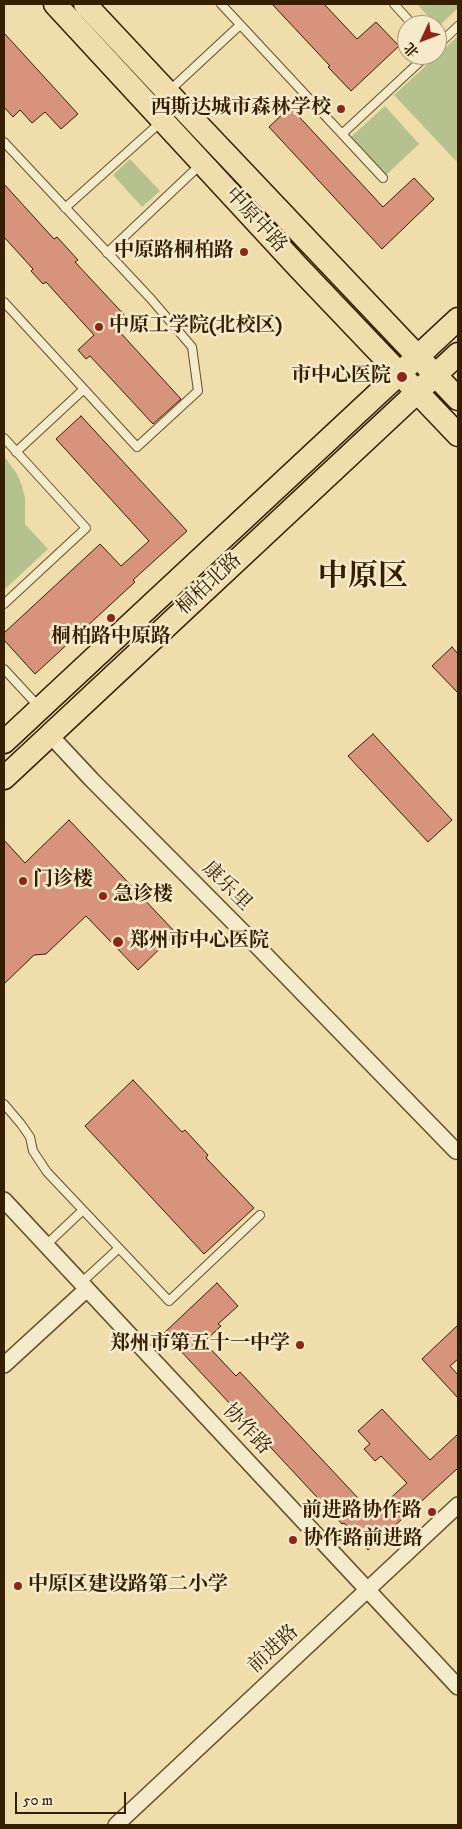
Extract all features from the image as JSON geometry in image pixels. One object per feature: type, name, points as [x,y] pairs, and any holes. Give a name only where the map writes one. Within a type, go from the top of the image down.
[{"type":"main road","name":"中原中路","points":[[55,4],[458,435]]},
{"type":"main road","name":"中原中路","points":[[85,4],[458,399]]},
{"type":"main road","name":"桐柏北路","points":[[4,742],[458,319]]},
{"type":"main road","name":"桐柏北路","points":[[4,778],[458,354]]},
{"type":"street","name":"康乐里","points":[[50,735],[456,1151],[458,1150]]},
{"type":"street","name":"协作路","points":[[4,1200],[458,1687]]},
{"type":"street","points":[[4,1365],[84,1286]]},
{"type":"street","name":"前进路","points":[[116,1825],[458,1505]]},
{"type":"lane","points":[[220,4],[383,178]]},
{"type":"lane","points":[[394,4],[404,15]]},
{"type":"lane","points":[[168,93],[240,25]]},
{"type":"lane","points":[[447,36],[458,26]]},
{"type":"lane","points":[[342,134],[416,65]]},
{"type":"lane","points":[[65,208],[163,120]]},
{"type":"lane","points":[[4,142],[151,299],[192,348],[198,392],[137,447],[5,304]]},
{"type":"lane","points":[[107,253],[202,163]]},
{"type":"lane","points":[[16,452],[84,389]]},
{"type":"lane","points":[[4,438],[86,528],[4,604]]},
{"type":"lane","points":[[4,669],[40,708]]},
{"type":"lane","points":[[4,1104],[30,1137],[33,1151],[47,1172],[168,1301],[260,1216]]},
{"type":"lane","points":[[46,1245],[83,1210]]},
{"type":"lane","points":[[84,1286],[119,1248]]},
{"type":"green space","points":[[417,4],[458,4],[458,8],[447,18],[447,15],[427,15]]},
{"type":"green space","points":[[458,36],[458,159],[456,161],[394,95],[427,65],[447,65],[447,46]]},
{"type":"green space","points":[[385,106],[419,144],[386,175],[351,137]]},
{"type":"green space","points":[[130,159],[160,191],[142,207],[113,175]]},
{"type":"green space","points":[[4,456],[17,474],[22,486],[25,498],[25,524],[48,549],[4,590]]},
{"type":"building","points":[[272,4],[324,4],[357,39],[376,22],[397,44],[397,48],[351,91],[328,67],[330,66]]},
{"type":"building","points":[[4,33],[78,114],[61,129],[45,112],[32,123],[20,110],[13,117],[4,107]]},
{"type":"building","points":[[290,107],[383,207],[414,178],[434,199],[382,249],[269,127]]},
{"type":"building","points":[[4,184],[54,239],[57,237],[78,260],[75,262],[129,320],[118,330],[181,399],[153,424],[90,356],[86,359],[78,350],[94,335],[46,282],[43,284],[31,271],[33,269],[4,237]]},
{"type":"building","points":[[81,416],[187,531],[133,580],[135,582],[35,674],[4,640],[4,633],[100,544],[121,566],[149,541],[56,439]]},
{"type":"building","points":[[452,647],[458,654],[458,693],[432,666]]},
{"type":"building","points":[[373,734],[452,820],[428,842],[348,756]]},
{"type":"building","points":[[69,820],[176,933],[138,970],[86,916],[46,954],[34,955],[4,984],[4,840],[25,863]]},
{"type":"building","points":[[133,1080],[182,1132],[185,1130],[208,1155],[206,1158],[254,1208],[204,1254],[85,1126]]},
{"type":"building","points":[[217,1283],[238,1306],[218,1324],[221,1326],[204,1342],[236,1376],[240,1372],[373,1514],[407,1483],[381,1456],[375,1461],[364,1449],[370,1444],[358,1431],[382,1409],[430,1460],[458,1434],[458,1468],[368,1550],[164,1333]]},
{"type":"building","points":[[458,1325],[458,1359],[450,1366],[458,1375],[458,1398],[422,1359]]},
{"type":"place","name":"西斯达城市森林学校","points":[[341,109]]},
{"type":"place","name":"中原路桐柏路","points":[[244,252]]},
{"type":"place","name":"中原工学院(北校区)","points":[[99,327]]},
{"type":"place","name":"市中心医院","points":[[402,377]]},
{"type":"place","name":"桐柏路中原路","points":[[111,618]]},
{"type":"place","name":"门诊楼","points":[[23,881]]},
{"type":"place","name":"急诊楼","points":[[103,896]]},
{"type":"place","name":"郑州市中心医院","points":[[118,942]]},
{"type":"place","name":"郑州市第五十一中学","points":[[300,1345]]},
{"type":"place","name":"前进路协作路","points":[[432,1512]]},
{"type":"place","name":"协作路前进路","points":[[293,1540]]},
{"type":"place","name":"中原区建设路第二小学","points":[[18,1586]]},
{"type":"district","name":"中原区","points":[[363,579]]}]
